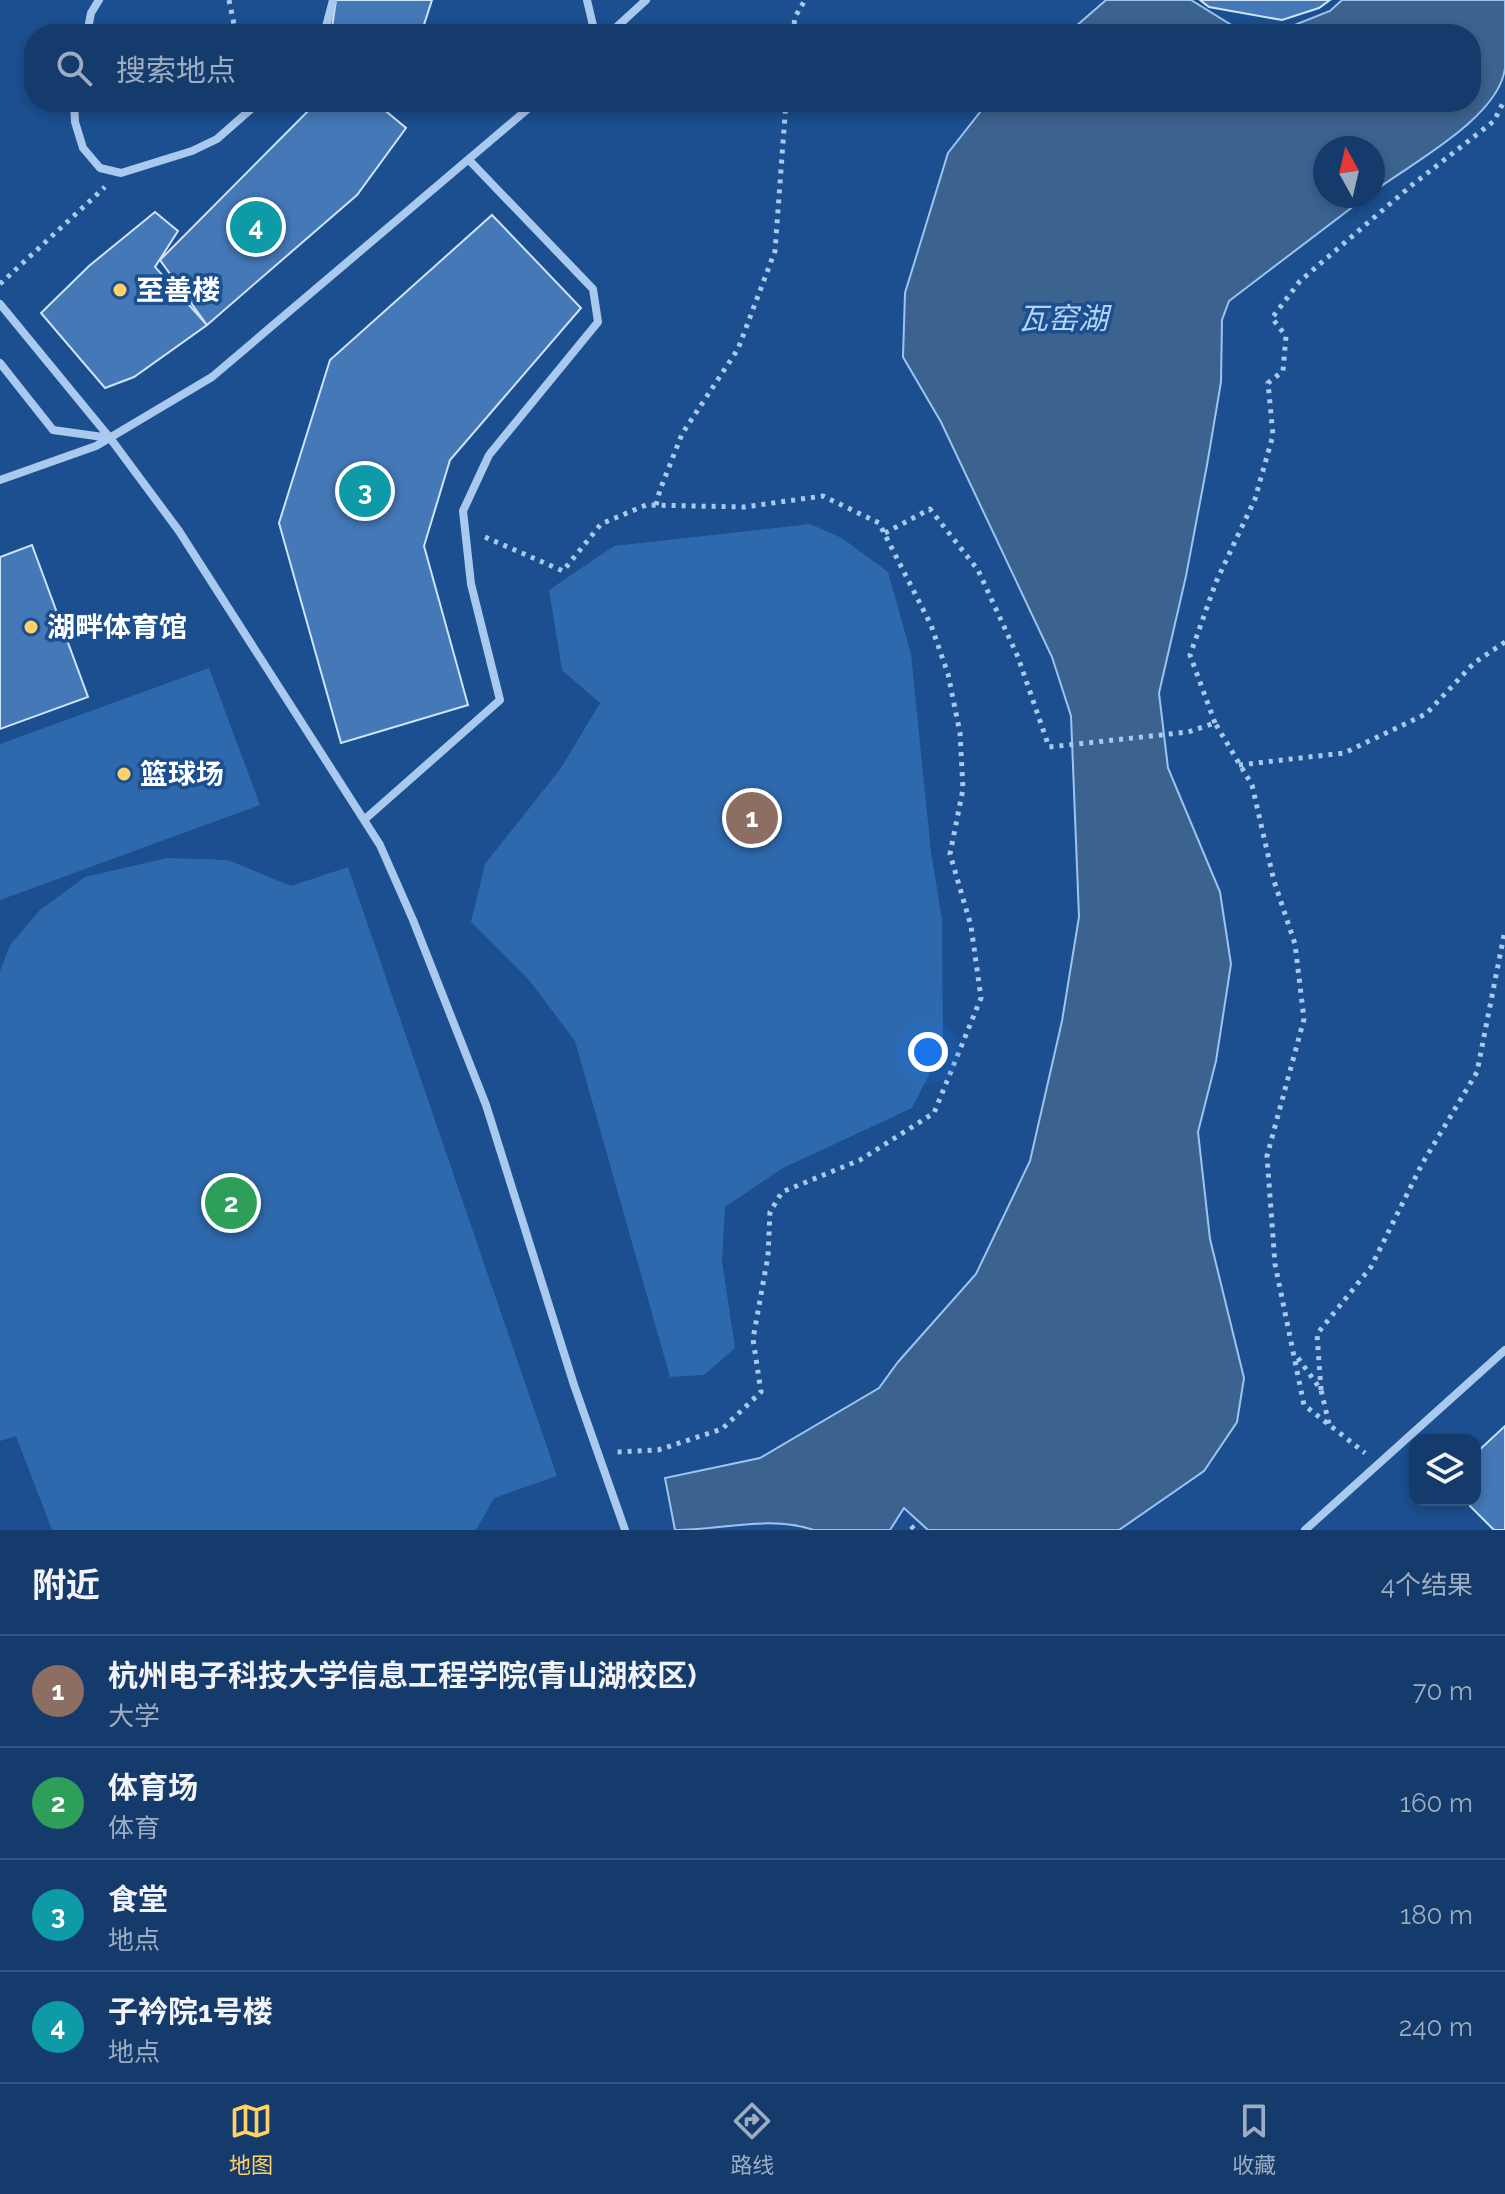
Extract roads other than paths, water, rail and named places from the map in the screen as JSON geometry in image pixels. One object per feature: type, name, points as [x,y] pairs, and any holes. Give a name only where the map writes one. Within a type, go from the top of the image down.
[{"type":"street","points":[[89,24],[99,0]]},
{"type":"street","points":[[327,24],[333,0]]},
{"type":"street","points":[[587,0],[593,24]]},
{"type":"street","points":[[620,24],[646,0]]},
{"type":"street","points":[[74,112],[83,148],[100,168],[121,173],[192,151],[217,139],[248,112]]},
{"type":"street","points":[[0,480],[96,446],[212,377],[524,112]]},
{"type":"street","points":[[364,820],[500,700],[471,584],[463,511],[489,455],[598,322],[593,289],[469,160]]},
{"type":"street","points":[[0,304],[110,438],[179,531],[380,845],[486,1105],[625,1530]]},
{"type":"street","points":[[0,363],[53,430],[110,438]]},
{"type":"street","points":[[1305,1530],[1505,1350]]},
{"type":"water","name":"瓦窑湖","points":[[1106,0],[1191,0],[1230,24],[1078,24]]},
{"type":"water","name":"瓦窑湖","points":[[1342,0],[1505,0],[1505,68],[1499,87],[1481,111],[1481,24],[1297,24],[1330,11]]},
{"type":"water","name":"瓦窑湖","points":[[980,112],[1480,112],[1451,138],[1385,184],[1385,136],[1313,136],[1313,208],[1351,208],[1229,301],[1222,320],[1221,382],[1207,465],[1159,693],[1168,768],[1220,892],[1231,964],[1216,1061],[1198,1132],[1210,1239],[1244,1378],[1237,1422],[1204,1471],[1119,1530],[928,1530],[904,1508],[890,1530],[814,1530],[762,1523],[675,1530],[665,1478],[760,1458],[879,1388],[976,1274],[1030,1161],[1062,1021],[1079,917],[1071,716],[1052,657],[941,422],[903,357],[905,293],[948,153]]},
{"type":"place","name":"子衿院1号楼","points":[[256,227]]},
{"type":"place","name":"至善楼","points":[[120,290]]},
{"type":"place","name":"食堂","points":[[365,491]]},
{"type":"place","name":"湖畔体育馆","points":[[31,627]]},
{"type":"place","name":"篮球场","points":[[124,774]]},
{"type":"place","name":"杭州电子科技大学信息工程学院(青山湖校区)","points":[[752,818]]},
{"type":"place","name":"体育场","points":[[231,1203]]}]
